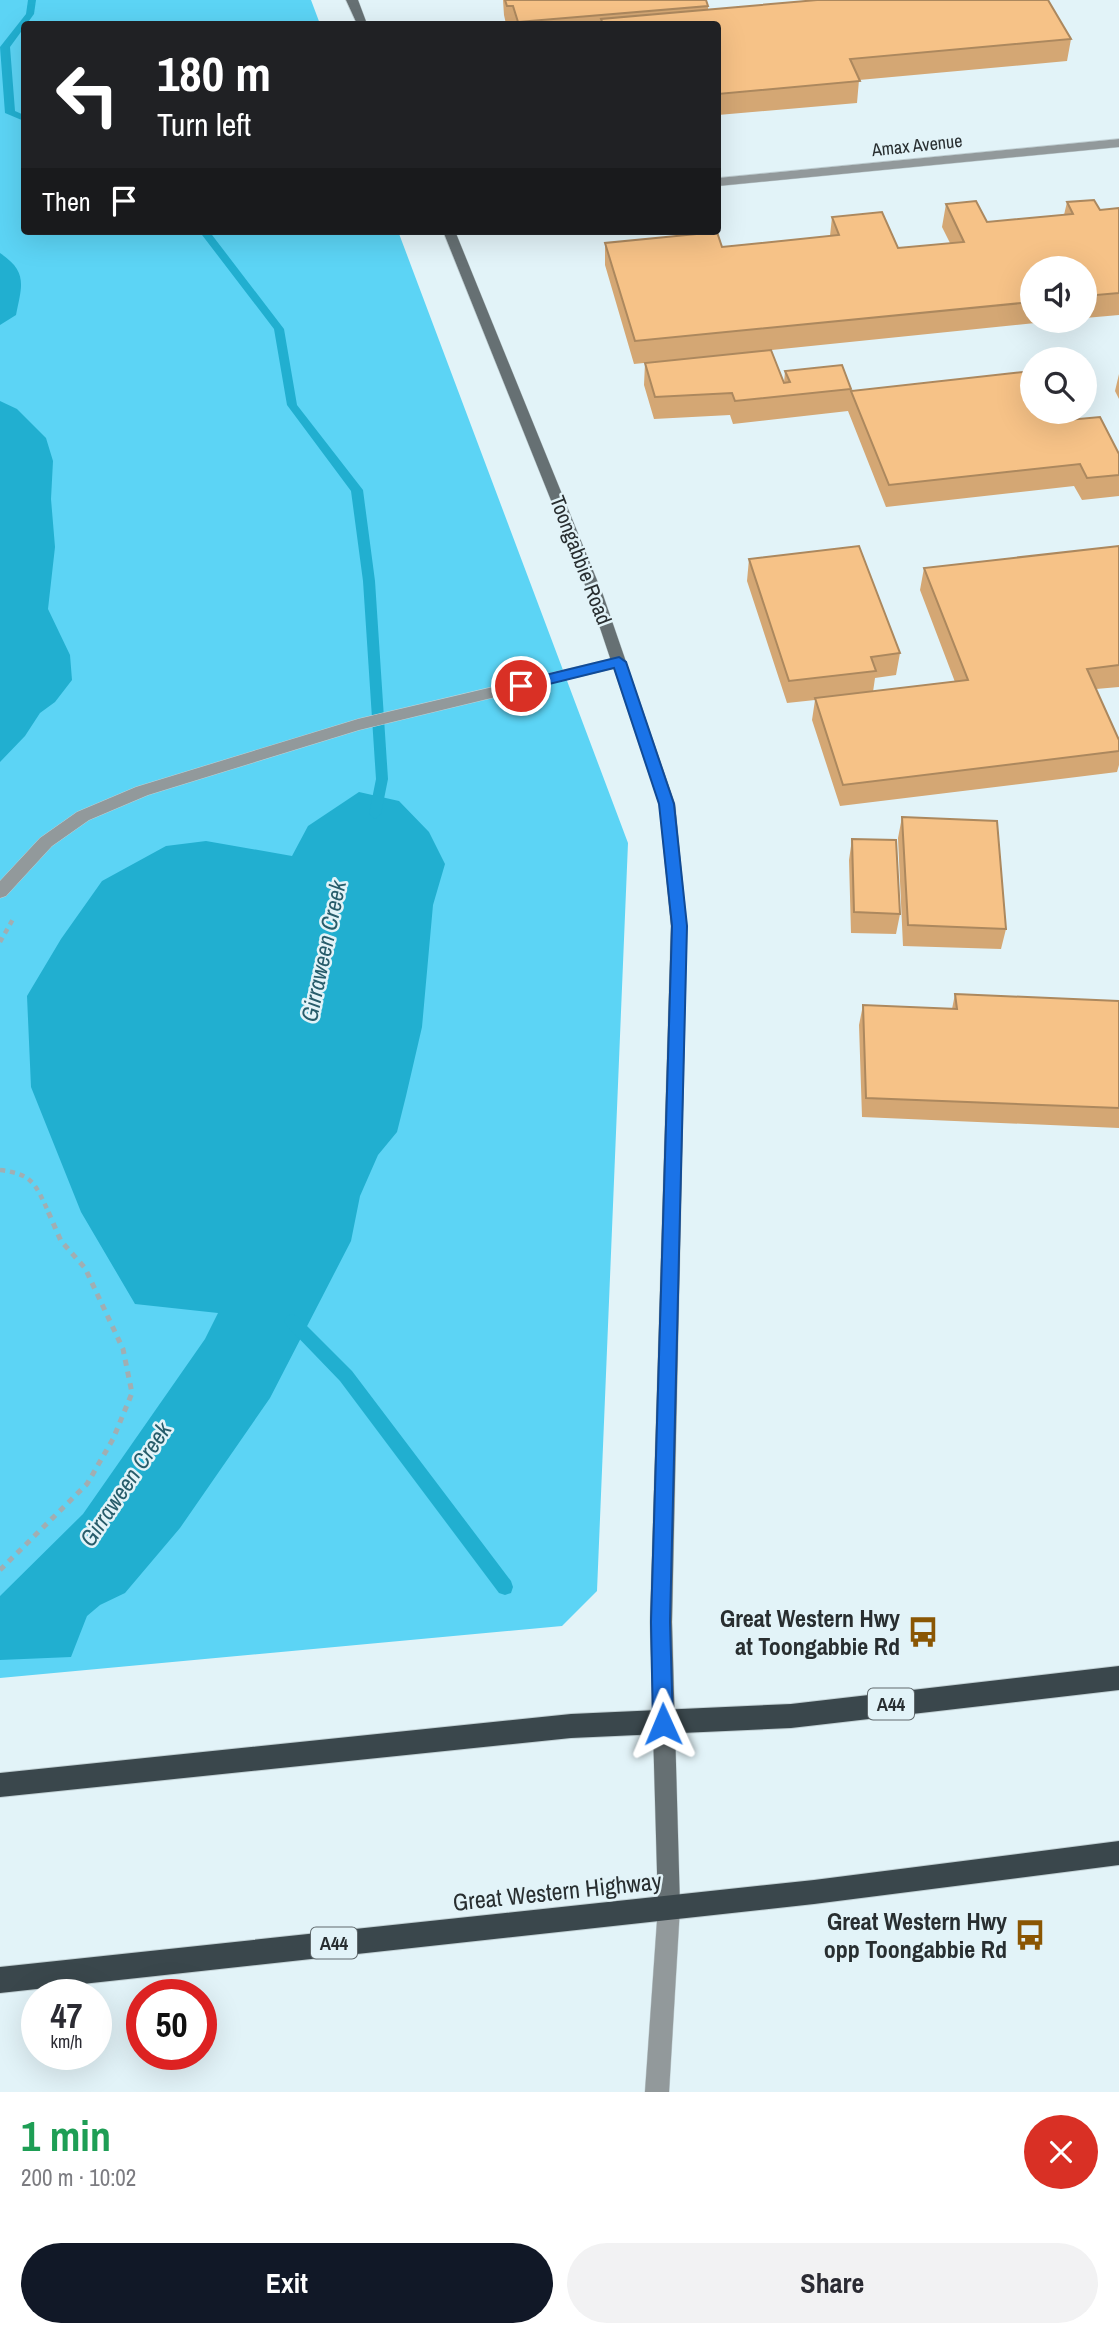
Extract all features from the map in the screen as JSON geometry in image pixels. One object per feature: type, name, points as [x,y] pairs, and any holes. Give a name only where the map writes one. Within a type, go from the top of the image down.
[{"type":"highway","name":"A44","points":[[0,1785],[570,1726],[663,1724],[792,1716],[1119,1678]]},
{"type":"highway","name":"Great Western Highway","points":[[0,1980],[908,1881],[1119,1853]]},
{"type":"main road","points":[[352,0],[361,21]]},
{"type":"main road","name":"Toongabbie Road","points":[[451,235],[596,595],[667,804],[679,926],[660,1622],[669,1907]]},
{"type":"street","name":"Amax Avenue","points":[[721,182],[1119,144]]},
{"type":"street","points":[[0,892],[46,842],[83,816],[142,791],[358,725],[619,662]]},
{"type":"street","points":[[657,2092],[669,1907]]},
{"type":"path","points":[[0,1170],[17,1172],[35,1182],[61,1241],[85,1268],[123,1349],[132,1393],[113,1438],[87,1484],[28,1539],[0,1570]]},
{"type":"shaded area","points":[[0,0],[311,0],[319,21],[21,21],[21,235],[400,235],[628,843],[597,1591],[562,1626],[0,1678]]},
{"type":"water","points":[[0,253],[15,266],[21,287],[16,315],[0,325]]},
{"type":"water","points":[[0,401],[17,409],[46,438],[53,461],[51,499],[55,547],[48,609],[70,655],[72,680],[55,702],[40,713],[25,736],[0,762]]},
{"type":"water","points":[[359,792],[399,801],[429,832],[445,864],[433,905],[422,1027],[397,1132],[378,1155],[360,1196],[351,1241],[270,1398],[180,1528],[125,1593],[100,1605],[87,1616],[71,1657],[0,1660],[0,1596],[83,1514],[205,1339],[218,1313],[135,1304],[81,1212],[31,1087],[27,996],[61,939],[102,881],[166,846],[206,841],[292,856],[308,826]]},
{"type":"building","points":[[505,0],[706,0],[708,6],[518,21],[513,6],[507,6]]},
{"type":"building","points":[[817,0],[1048,0],[1071,39],[850,59],[860,81],[721,94],[721,21],[601,19]]},
{"type":"building","points":[[1094,200],[1100,210],[1119,208],[1119,293],[1097,295],[1097,256],[1020,256],[1020,303],[635,341],[605,243],[686,235],[718,235],[722,247],[839,235],[832,217],[882,212],[898,248],[964,242],[946,204],[976,201],[987,222],[1073,214],[1067,202]]},
{"type":"building","points":[[771,350],[784,383],[790,382],[785,371],[842,365],[851,389],[735,401],[732,393],[655,397],[645,363]]},
{"type":"building","points":[[1020,372],[1020,424],[1097,424],[1097,417],[1100,417],[1119,454],[1119,475],[1087,478],[1080,464],[889,485],[851,391]]},
{"type":"building","points":[[859,546],[900,653],[871,657],[876,671],[789,681],[749,559]]},
{"type":"building","points":[[1119,546],[1119,665],[1087,669],[1119,740],[1119,751],[843,785],[815,698],[968,680],[924,568]]},
{"type":"building","points":[[902,817],[997,821],[1006,929],[908,925]]},
{"type":"building","points":[[852,839],[896,840],[900,914],[854,912]]},
{"type":"building","points":[[955,994],[1119,1001],[1119,1108],[866,1098],[863,1005],[957,1009]]},
{"type":"waterway","name":"Girraween Creek","points":[[25,21],[30,14],[32,0]]},
{"type":"waterway","name":"Girraween Creek","points":[[21,26],[5,47],[10,113],[21,117]]},
{"type":"waterway","name":"Girraween Creek","points":[[207,235],[279,329],[292,405],[357,490],[369,581],[382,779],[375,814]]},
{"type":"waterway","points":[[292,1321],[346,1376],[505,1587]]},
{"type":"place","name":"Great Western Hwy at Toongabbie Rd","points":[[923,1632]]},
{"type":"place","name":"Great Western Hwy opp Toongabbie Rd","points":[[1030,1935]]},
{"type":"route","points":[[521,686],[619,662],[667,804],[679,926],[660,1622],[663,1724]]}]
